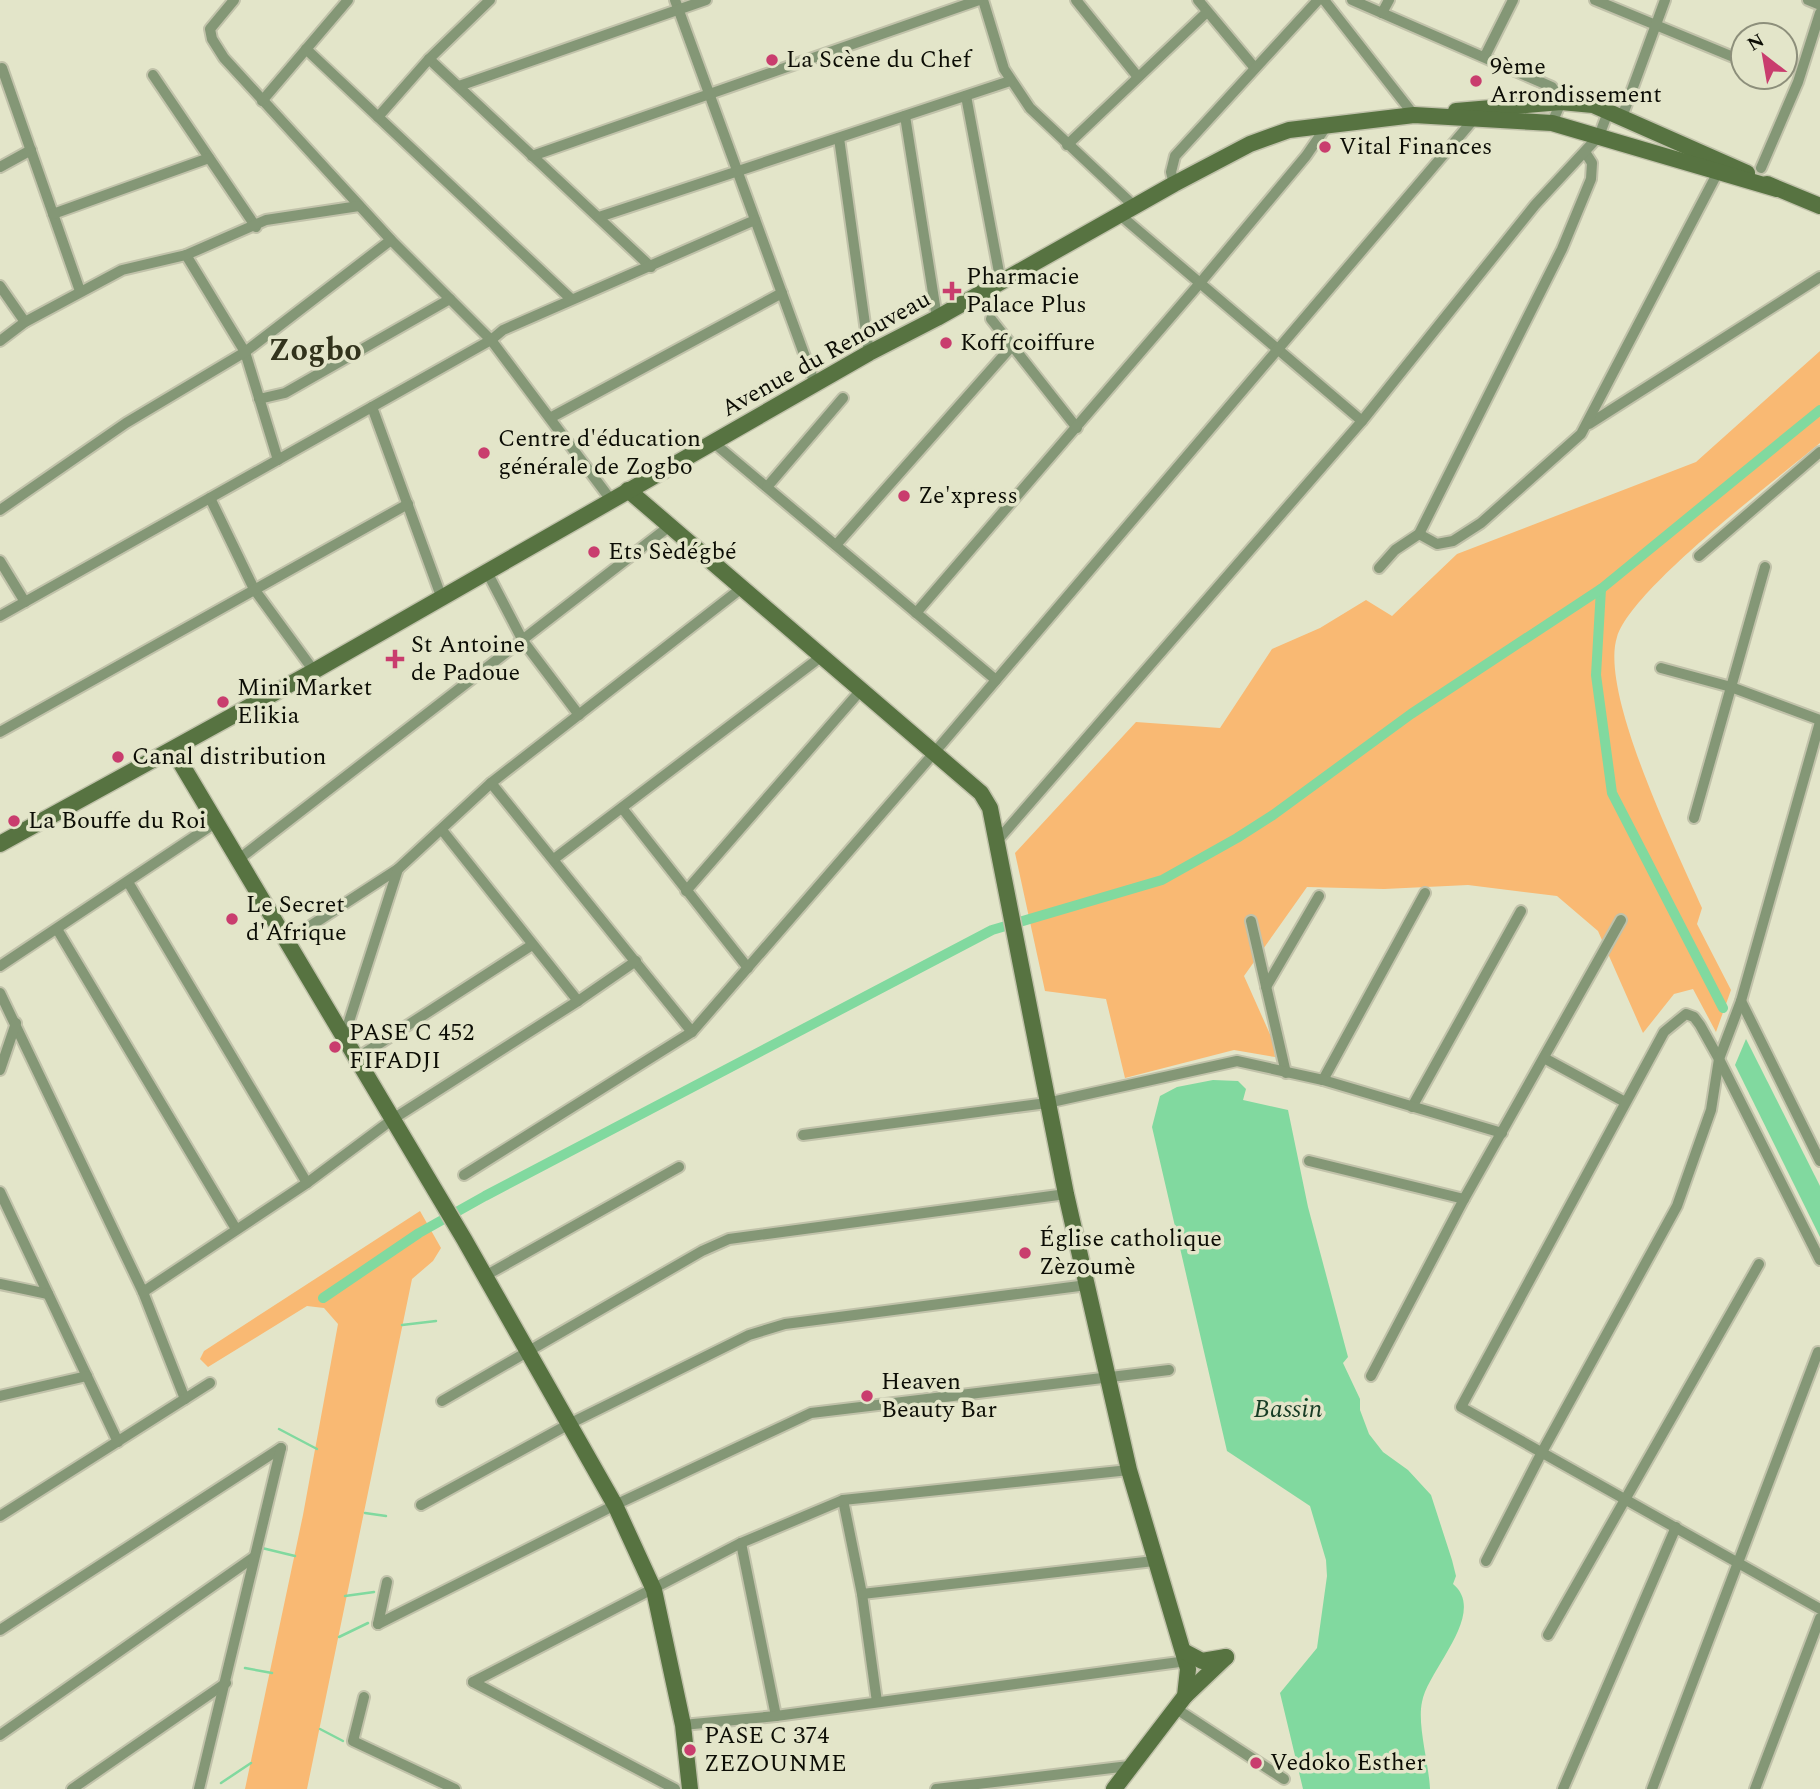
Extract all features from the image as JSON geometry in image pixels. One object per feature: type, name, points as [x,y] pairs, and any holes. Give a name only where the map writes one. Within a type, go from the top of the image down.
[{"type":"street","points":[[234,0],[211,24],[212,39],[262,101],[359,206],[491,340],[611,500]]},
{"type":"street","points":[[262,101],[348,0]]},
{"type":"street","points":[[378,117],[429,59],[490,0]]},
{"type":"street","points":[[459,86],[677,5],[706,0]]},
{"type":"street","points":[[532,156],[981,0],[1010,81],[1036,116],[1200,283],[1362,421]]},
{"type":"street","points":[[1076,0],[1138,77]]},
{"type":"street","points":[[1198,0],[1254,67]]},
{"type":"street","points":[[1174,184],[1171,172],[1175,156],[1318,0]]},
{"type":"street","points":[[1324,0],[1414,115]]},
{"type":"street","points":[[1352,0],[1552,87],[1561,102],[1552,123]]},
{"type":"street","points":[[1382,13],[1389,0]]},
{"type":"street","points":[[1485,56],[1513,0]]},
{"type":"street","points":[[997,841],[1362,421],[1535,205],[1599,136],[1615,114],[1665,0]]},
{"type":"street","points":[[1808,0],[1820,5]]},
{"type":"street","points":[[1602,1],[1655,27],[1729,56]]},
{"type":"street","points":[[677,5],[815,384]]},
{"type":"street","points":[[1067,145],[1207,12]]},
{"type":"street","points":[[1799,79],[1820,13]]},
{"type":"street","points":[[306,49],[570,298]]},
{"type":"street","points":[[429,59],[651,267]]},
{"type":"street","points":[[2,68],[80,291]]},
{"type":"street","points":[[153,75],[256,227]]},
{"type":"street","points":[[598,217],[1010,81]]},
{"type":"street","points":[[1761,168],[1794,91]]},
{"type":"street","points":[[967,96],[1001,283]]},
{"type":"street","name":"Avenue du Renouveau","points":[[1,841],[173,750],[314,671],[628,489],[715,443],[815,384],[1001,283],[1127,210],[1269,136],[1328,124],[1440,114],[1493,106],[1576,102],[1615,114],[1717,157],[1777,189]]},
{"type":"street","name":"Avenue du Renouveau","points":[[1440,114],[1474,119],[1552,123],[1777,189],[1820,206]]},
{"type":"street","points":[[905,116],[937,318]]},
{"type":"street","points":[[464,1175],[692,1032],[934,753],[1474,119]]},
{"type":"street","points":[[916,613],[1200,283],[1307,156],[1328,124]]},
{"type":"street","points":[[839,138],[869,354]]},
{"type":"street","points":[[0,167],[31,150]]},
{"type":"street","points":[[1379,568],[1395,550],[1419,534],[1562,249],[1591,179],[1592,163],[1585,152]]},
{"type":"street","points":[[53,214],[209,158]]},
{"type":"street","points":[[1419,534],[1437,544],[1453,541],[1481,523],[1574,442],[1587,426],[1718,172]]},
{"type":"street","points":[[0,341],[25,322],[122,270],[186,255],[256,227],[266,220],[359,206]]},
{"type":"street","points":[[0,616],[491,340],[503,330],[570,298],[651,267],[755,220]]},
{"type":"street","points":[[0,510],[126,423],[245,352],[391,240]]},
{"type":"street","points":[[186,255],[245,352],[278,460]]},
{"type":"street","points":[[1587,426],[1820,277]]},
{"type":"street","points":[[0,286],[25,322]]},
{"type":"street","points":[[550,418],[782,293]]},
{"type":"street","points":[[259,399],[285,393],[450,299]]},
{"type":"street","points":[[991,319],[1077,428]]},
{"type":"street","points":[[836,545],[1012,346]]},
{"type":"street","points":[[766,486],[842,398]]},
{"type":"street","points":[[372,407],[441,596]]},
{"type":"street","points":[[715,443],[996,680]]},
{"type":"street","points":[[1699,556],[1820,453]]},
{"type":"street","points":[[628,489],[986,801],[1016,930],[1066,1194],[1129,1470],[1154,1561],[1186,1657],[1189,1677],[1180,1702]]},
{"type":"street","points":[[210,498],[254,590],[314,671]]},
{"type":"street","points":[[0,732],[408,504]]},
{"type":"street","points":[[239,859],[671,525]]},
{"type":"street","points":[[0,561],[25,602]]},
{"type":"street","points":[[1694,818],[1765,567]]},
{"type":"street","points":[[486,570],[523,641],[579,715]]},
{"type":"street","points":[[287,941],[398,869],[491,783],[743,587]]},
{"type":"street","points":[[554,859],[822,656]]},
{"type":"street","points":[[1486,1561],[1542,1452],[1677,1206],[1711,1110],[1719,1059],[1741,1001],[1820,721],[1731,687],[1661,668]]},
{"type":"street","points":[[687,891],[861,690]]},
{"type":"street","points":[[173,750],[464,1239],[571,1423],[615,1505],[654,1590],[683,1725],[690,1789]]},
{"type":"street","points":[[491,783],[692,1032]]},
{"type":"street","points":[[622,808],[748,968]]},
{"type":"street","points":[[0,967],[215,823]]},
{"type":"street","points":[[442,830],[578,1002]]},
{"type":"street","points":[[344,1037],[398,869]]},
{"type":"street","points":[[128,881],[307,1183]]},
{"type":"street","points":[[1323,1080],[1425,894]]},
{"type":"street","points":[[1266,987],[1319,895]]},
{"type":"street","points":[[1412,1107],[1521,911]]},
{"type":"street","points":[[1251,920],[1286,1073]]},
{"type":"street","points":[[1371,1376],[1464,1199],[1621,920]]},
{"type":"street","points":[[57,929],[236,1229]]},
{"type":"street","points":[[357,1058],[532,945]]},
{"type":"street","points":[[143,1292],[307,1183],[393,1119],[578,1002],[636,961]]},
{"type":"street","points":[[0,993],[143,1292],[185,1399]]},
{"type":"street","points":[[1741,1001],[1820,1161]]},
{"type":"street","points":[[1820,1260],[1719,1059],[1694,1017],[1686,1014],[1679,1017],[1664,1032],[1461,1407],[1820,1609]]},
{"type":"street","points":[[0,1070],[16,1023]]},
{"type":"street","points":[[1544,1058],[1625,1102]]},
{"type":"street","points":[[803,1135],[1047,1102],[1237,1061],[1323,1080],[1502,1133]]},
{"type":"street","points":[[1309,1161],[1464,1199]]},
{"type":"street","points":[[485,1276],[679,1167]]},
{"type":"street","points":[[0,1192],[118,1442]]},
{"type":"street","points":[[442,1401],[527,1349],[702,1251],[729,1239],[1066,1194]]},
{"type":"street","points":[[1548,1635],[1623,1498],[1759,1264]]},
{"type":"street","points":[[0,1284],[48,1294]]},
{"type":"street","points":[[421,1505],[571,1423],[749,1335],[785,1324],[1087,1285]]},
{"type":"street","points":[[1652,1789],[1818,1352]]},
{"type":"street","points":[[387,1582],[378,1624],[615,1505],[811,1413],[1169,1370]]},
{"type":"street","points":[[0,1396],[87,1376]]},
{"type":"street","points":[[0,1516],[210,1383]]},
{"type":"street","points":[[0,1630],[281,1448],[199,1789]]},
{"type":"street","points":[[675,1789],[473,1682],[741,1543],[843,1500],[1129,1470]]},
{"type":"street","points":[[843,1500],[862,1594],[877,1702]]},
{"type":"street","points":[[1563,1789],[1676,1527]]},
{"type":"street","points":[[741,1543],[776,1716]]},
{"type":"street","points":[[0,1735],[254,1557]]},
{"type":"street","points":[[862,1594],[1154,1561]]},
{"type":"street","points":[[1755,1789],[1820,1618]]},
{"type":"street","points":[[683,1725],[776,1716],[1186,1657],[1202,1661],[1226,1657],[1180,1702],[1129,1766],[1119,1787]]},
{"type":"street","points":[[72,1789],[226,1683]]},
{"type":"street","points":[[364,1698],[353,1741],[454,1789]]},
{"type":"street","points":[[1180,1702],[1284,1779]]},
{"type":"street","points":[[936,1789],[1129,1766]]},
{"type":"shaded area","points":[[1820,351],[1820,443],[1676,564],[1628,616],[1617,637],[1614,662],[1629,732],[1659,812],[1702,908],[1697,924],[1731,990],[1716,1032],[1693,989],[1674,994],[1643,1033],[1598,931],[1557,896],[1468,885],[1384,889],[1307,887],[1244,976],[1273,1041],[1275,1057],[1234,1050],[1125,1078],[1106,999],[1045,991],[1015,853],[1136,722],[1220,728],[1272,649],[1320,628],[1366,600],[1392,616],[1457,554],[1696,462]]},
{"type":"shaded area","points":[[420,1211],[441,1248],[433,1261],[412,1279],[307,1789],[245,1789],[303,1515],[338,1324],[324,1308],[307,1306],[208,1367],[200,1359],[204,1351]]},
{"type":"water","points":[[1746,1039],[1820,1186],[1820,1237],[1735,1065]]},
{"type":"water","name":"Bassin","points":[[1213,1080],[1238,1081],[1246,1089],[1243,1100],[1288,1110],[1308,1207],[1348,1357],[1343,1363],[1360,1399],[1360,1410],[1369,1434],[1383,1452],[1408,1470],[1431,1495],[1452,1560],[1456,1576],[1453,1584],[1462,1596],[1464,1610],[1453,1641],[1426,1689],[1422,1702],[1422,1733],[1430,1789],[1303,1789],[1280,1693],[1317,1648],[1327,1576],[1326,1560],[1310,1506],[1227,1451],[1152,1127],[1160,1096],[1177,1087]]},
{"type":"waterway","points":[[323,1298],[419,1233],[485,1196],[992,930],[1162,880],[1237,838],[1273,815],[1411,714],[1601,589],[1820,410]]},
{"type":"waterway","points":[[1601,589],[1596,675],[1612,793],[1723,1008]]},
{"type":"waterway","points":[[402,1325],[436,1321]]},
{"type":"waterway","points":[[279,1429],[317,1449]]},
{"type":"waterway","points":[[365,1513],[386,1516]]},
{"type":"waterway","points":[[262,1548],[295,1556]]},
{"type":"waterway","points":[[345,1596],[374,1592]]},
{"type":"waterway","points":[[339,1637],[368,1623]]},
{"type":"waterway","points":[[245,1668],[272,1673]]},
{"type":"waterway","points":[[320,1729],[343,1741]]},
{"type":"waterway","points":[[221,1783],[251,1763]]},
{"type":"place","name":"La Scène du Chef","points":[[772,60]]},
{"type":"place","name":"9ème Arrondissement","points":[[1476,81]]},
{"type":"place","name":"Vital Finances","points":[[1325,147]]},
{"type":"place","name":"Pharmacie Palace Plus","points":[[952,291]]},
{"type":"place","name":"Koff coiffure","points":[[946,343]]},
{"type":"place","name":"Centre d'éducation générale de Zogbo","points":[[484,453]]},
{"type":"place","name":"Ze'xpress","points":[[904,496]]},
{"type":"place","name":"Ets Sèdégbé","points":[[594,552]]},
{"type":"place","name":"St Antoine de Padoue","points":[[395,659]]},
{"type":"place","name":"Mini Market Elikia","points":[[223,702]]},
{"type":"place","name":"Canal distribution","points":[[118,757]]},
{"type":"place","name":"La Bouffe du Roi","points":[[14,821]]},
{"type":"place","name":"Le Secret d'Afrique","points":[[232,919]]},
{"type":"place","name":"PASE C 452 FIFADJI","points":[[335,1047]]},
{"type":"place","name":"Église catholique Zèzoumè","points":[[1025,1253]]},
{"type":"place","name":"Heaven Beauty Bar","points":[[867,1396]]},
{"type":"place","name":"PASE C 374 ZEZOUNME","points":[[690,1750]]},
{"type":"place","name":"Vedoko Esther","points":[[1256,1763]]},
{"type":"district","name":"Zogbo","points":[[315,350]]}]
